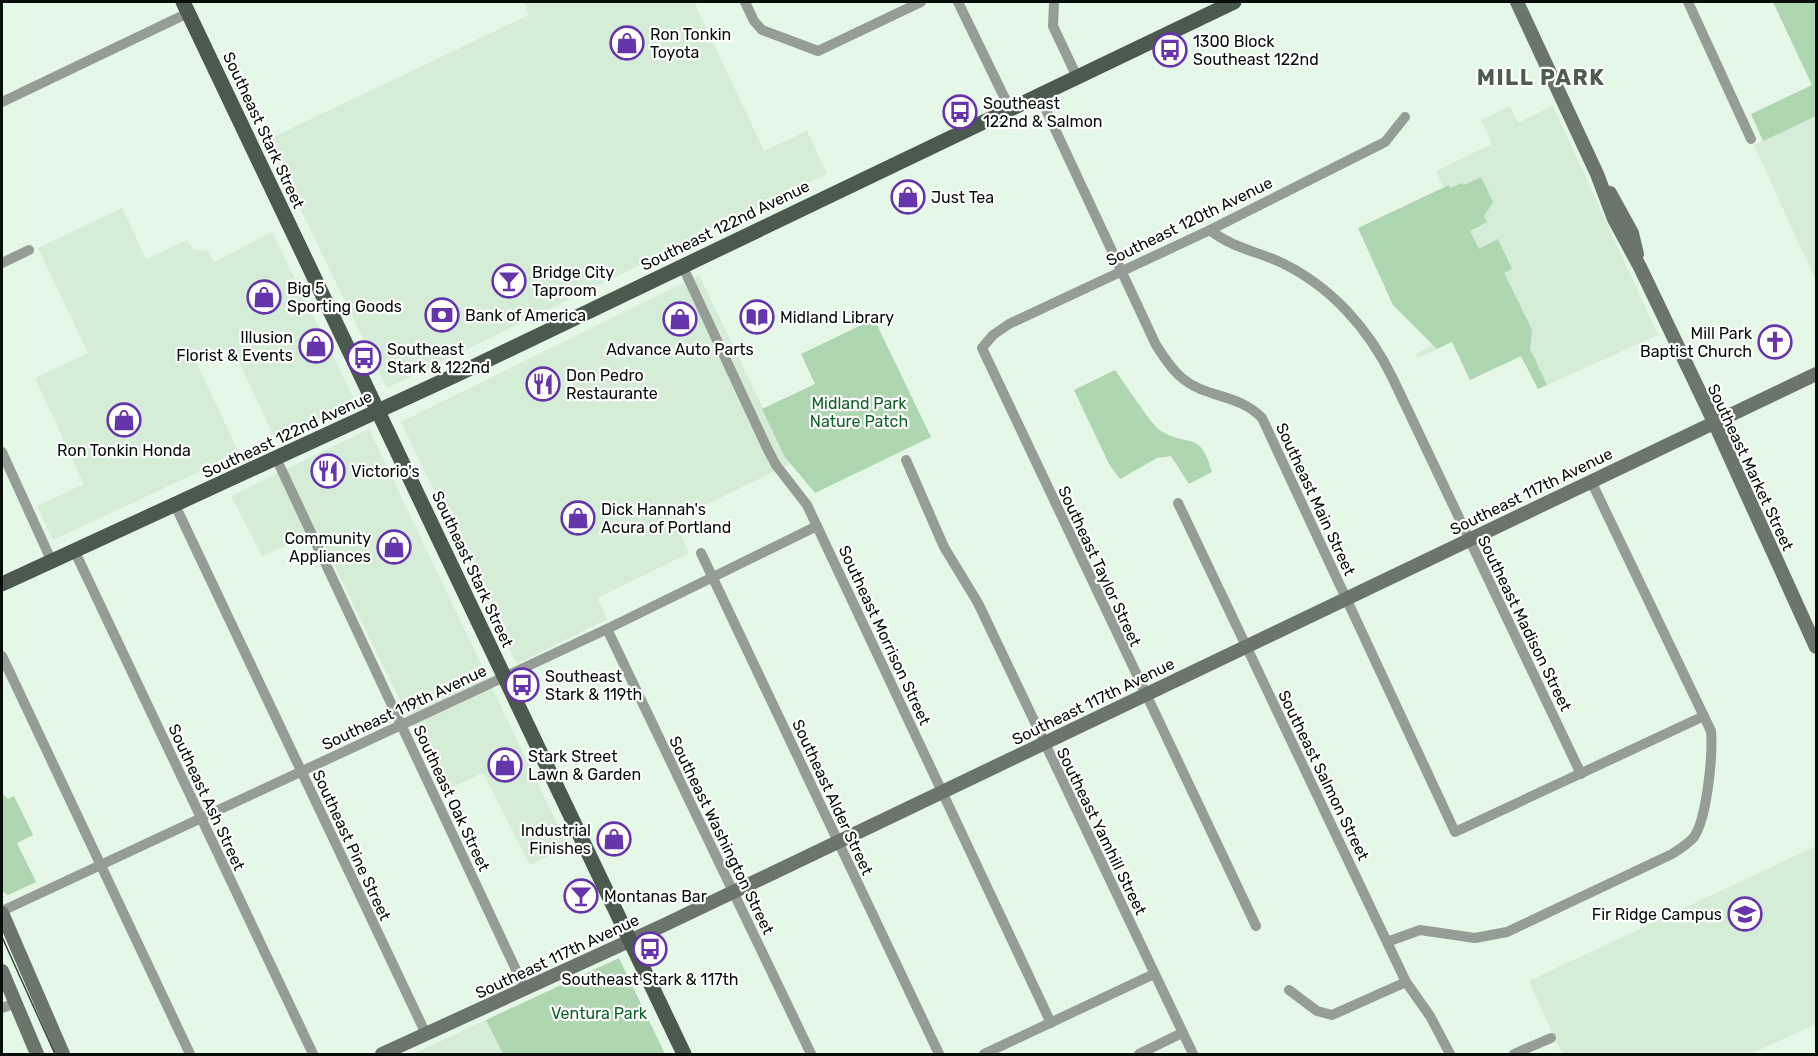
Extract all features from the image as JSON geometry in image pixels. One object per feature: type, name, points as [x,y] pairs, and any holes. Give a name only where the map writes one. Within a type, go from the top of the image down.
[{"type":"main road","name":"Southeast 122nd Avenue","points":[[2,584],[378,411],[1234,2]]},
{"type":"main road","name":"Southeast Stark Street","points":[[186,7],[684,1054]]},
{"type":"street","points":[[745,2],[754,21],[762,30],[818,51],[921,2]]},
{"type":"street","points":[[958,2],[1010,109]]},
{"type":"street","points":[[1054,2],[1053,26],[1077,77]]},
{"type":"street","name":"Southeast Market Street","points":[[1517,2],[1597,174],[1632,233],[1640,267],[1714,422],[1816,647]]},
{"type":"street","points":[[1688,2],[1751,139]]},
{"type":"street","points":[[2,102],[186,7]]},
{"type":"street","name":"Southeast Main Street","points":[[1039,95],[1121,271],[1168,364],[1190,384],[1244,403],[1262,418],[1455,832],[1581,774]]},
{"type":"street","name":"Southeast 120th Avenue","points":[[982,348],[993,335],[1009,324],[1210,230],[1385,142],[1406,117]]},
{"type":"street","name":"Southeast Madison Street","points":[[1210,230],[1225,242],[1299,272],[1334,298],[1354,318],[1389,370],[1581,774]]},
{"type":"street","points":[[2,263],[29,250]]},
{"type":"street","name":"Southeast Morrison Street","points":[[682,265],[767,448],[776,465],[801,495],[817,526],[1052,1023]]},
{"type":"street","name":"Southeast Taylor Street","points":[[982,348],[1144,695],[1256,926]]},
{"type":"street","name":"Southeast 117th Avenue","points":[[382,1054],[630,941],[1816,374]]},
{"type":"street","points":[[2,452],[52,562]]},
{"type":"street","name":"Southeast Oak Street","points":[[276,459],[525,988]]},
{"type":"street","name":"Southeast Yamhill Street","points":[[906,460],[944,547],[978,603],[1193,1054]]},
{"type":"street","points":[[1387,942],[1420,930],[1475,938],[1507,932],[1672,854],[1694,837],[1699,826],[1712,746],[1711,731],[1591,481]]},
{"type":"street","name":"Southeast Salmon Street","points":[[1178,503],[1406,982],[1434,1021],[1450,1054]]},
{"type":"street","name":"Southeast Pine Street","points":[[175,505],[426,1034]]},
{"type":"street","name":"Southeast 119th Avenue","points":[[2,912],[607,629],[817,526]]},
{"type":"street","name":"Southeast Ash Street","points":[[75,552],[313,1054]]},
{"type":"street","name":"Southeast Alder Street","points":[[701,553],[939,1054]]},
{"type":"street","name":"Southeast Washington Street","points":[[607,629],[811,1054]]},
{"type":"street","points":[[2,656],[190,1054]]},
{"type":"street","points":[[1581,774],[1704,716]]},
{"type":"street","points":[[2,912],[63,1054]]},
{"type":"street","points":[[2,971],[37,1054]]},
{"type":"street","points":[[984,1054],[1154,974]]},
{"type":"street","points":[[1289,990],[1317,1011],[1332,1015],[1406,982]]},
{"type":"street","points":[[2,1008],[16,1003]]},
{"type":"street","points":[[1139,1054],[1182,1033]]},
{"type":"street","points":[[1514,1054],[1551,1038]]},
{"type":"shaded area","points":[[523,2],[694,2],[764,151],[807,131],[827,174],[387,388],[267,140],[529,15]]},
{"type":"shaded area","points":[[1510,106],[1518,123],[1553,106],[1658,335],[1538,389],[1521,356],[1470,380],[1452,342],[1418,358],[1416,354],[1433,345],[1393,305],[1358,228],[1444,188],[1436,171],[1492,144],[1481,120]]},
{"type":"shaded area","points":[[1816,116],[1816,281],[1754,145]]},
{"type":"shaded area","points":[[122,208],[146,259],[187,240],[193,249],[208,251],[214,262],[272,232],[356,403],[275,439],[232,347],[197,364],[239,453],[53,540],[37,506],[84,484],[35,378],[88,353],[38,248]]},
{"type":"shaded area","points":[[699,275],[790,464],[674,520],[689,553],[597,598],[607,619],[517,664],[401,422]]},
{"type":"shaded area","points":[[369,429],[568,847],[530,865],[483,773],[444,790],[318,532],[262,556],[231,496]]},
{"type":"shaded area","name":"Fir Ridge Campus","points":[[1816,846],[1816,1024],[1750,1054],[1562,1054],[1529,981]]},
{"type":"shaded area","points":[[486,1020],[503,1054],[413,1054]]},
{"type":"green space","points":[[1773,2],[1816,2],[1816,116],[1763,141],[1751,114],[1812,85]]},
{"type":"green space","points":[[1481,177],[1493,202],[1484,216],[1487,222],[1470,231],[1479,249],[1498,239],[1512,269],[1504,273],[1532,330],[1530,349],[1547,385],[1538,389],[1521,356],[1470,380],[1452,342],[1437,349],[1393,305],[1358,228],[1449,185],[1450,188],[1462,183],[1464,185]]},
{"type":"green space","name":"Midland Park Nature Patch","points":[[874,319],[931,437],[815,493],[785,457],[762,409],[815,384],[801,354]]},
{"type":"green space","points":[[1115,370],[1157,427],[1171,436],[1198,445],[1208,459],[1212,472],[1189,484],[1171,456],[1157,458],[1120,479],[1109,464],[1074,390]]},
{"type":"green space","points":[[2,793],[8,799],[14,796],[33,835],[17,843],[36,882],[8,895],[2,891]]},
{"type":"green space","name":"Ventura Park","points":[[619,958],[665,1054],[503,1054],[486,1020]]},
{"type":"tram line","points":[[2,937],[55,1054]]},
{"type":"place","name":"Ron Tonkin Toyota","points":[[627,43]]},
{"type":"place","name":"1300 Block Southeast 122nd","points":[[1170,50]]},
{"type":"place","name":"Southeast 122nd & Salmon","points":[[960,112]]},
{"type":"place","name":"Just Tea","points":[[908,197]]},
{"type":"place","name":"Bridge City Taproom","points":[[509,281]]},
{"type":"place","name":"Big 5 Sporting Goods","points":[[264,297]]},
{"type":"place","name":"Bank of America","points":[[442,315]]},
{"type":"place","name":"Midland Library","points":[[757,317]]},
{"type":"place","name":"Advance Auto Parts","points":[[680,319]]},
{"type":"place","name":"Mill Park Baptist Church","points":[[1775,342]]},
{"type":"place","name":"Illusion Florist & Events","points":[[316,346]]},
{"type":"place","name":"Southeast Stark & 122nd","points":[[364,358]]},
{"type":"place","name":"Don Pedro Restaurante","points":[[543,384]]},
{"type":"place","name":"Ron Tonkin Honda","points":[[124,420]]},
{"type":"place","name":"Victorio's","points":[[328,471]]},
{"type":"place","name":"Dick Hannah's Acura of Portland","points":[[578,518]]},
{"type":"place","name":"Community Appliances","points":[[394,547]]},
{"type":"place","name":"Southeast Stark & 119th","points":[[522,685]]},
{"type":"place","name":"Stark Street Lawn & Garden","points":[[505,765]]},
{"type":"place","name":"Industrial Finishes","points":[[614,839]]},
{"type":"place","name":"Montanas Bar","points":[[581,896]]},
{"type":"place","name":"Fir Ridge Campus","points":[[1745,914]]},
{"type":"place","name":"Southeast Stark & 117th","points":[[650,949]]},
{"type":"district","name":"MILL PARK","points":[[1541,77]]}]
